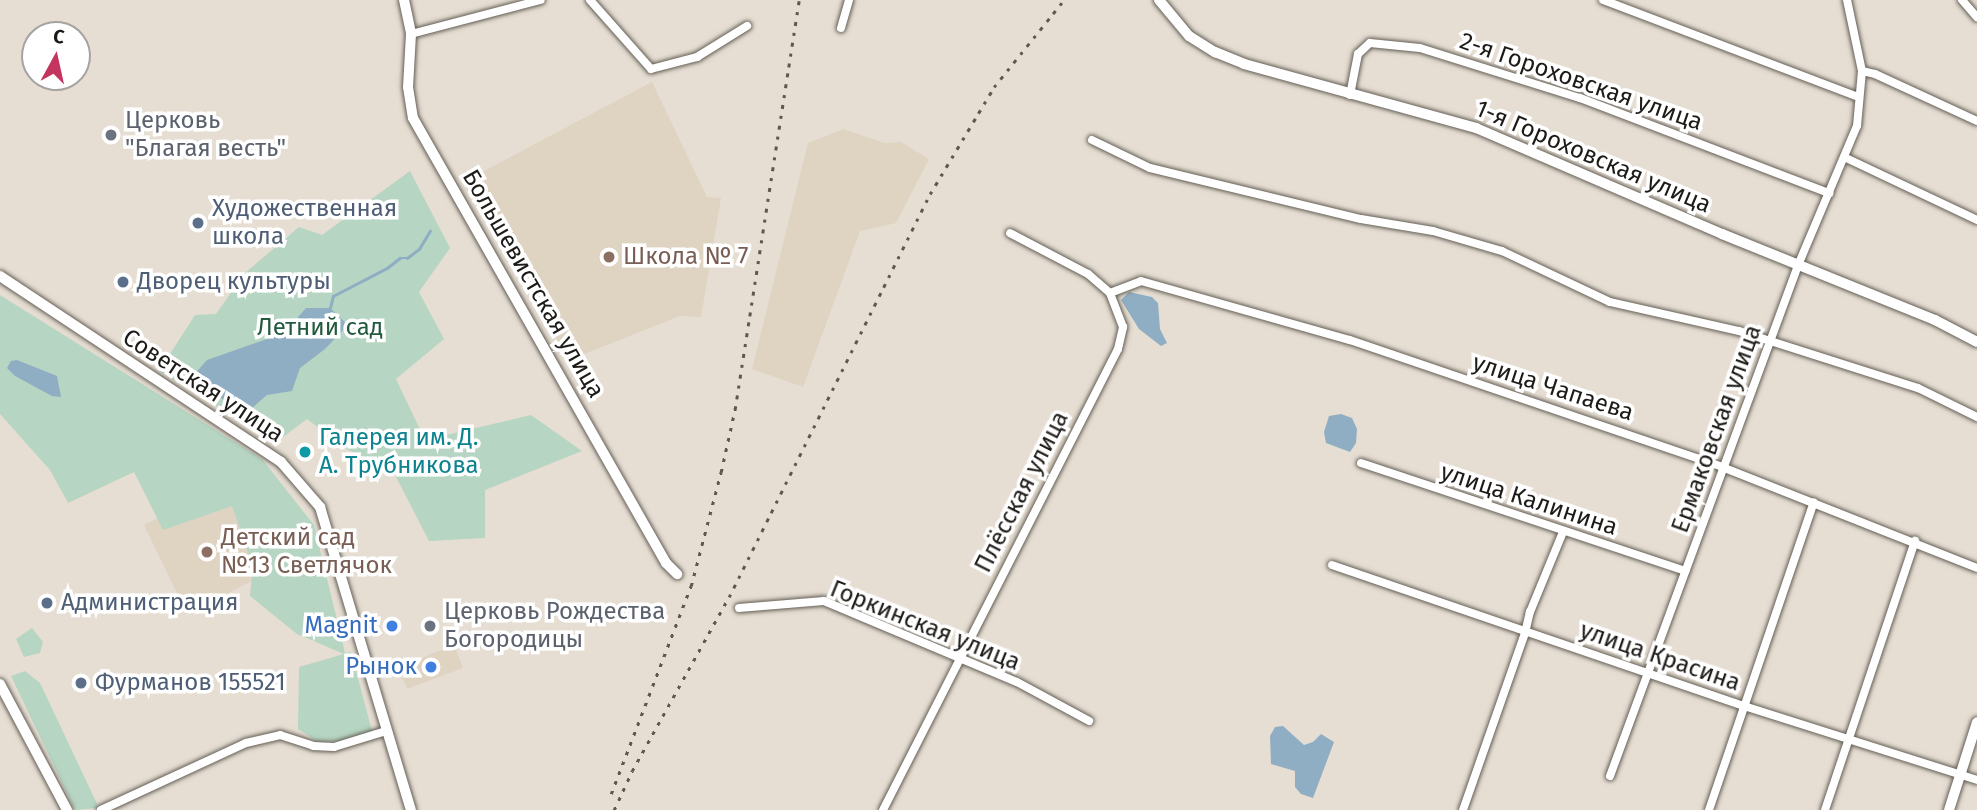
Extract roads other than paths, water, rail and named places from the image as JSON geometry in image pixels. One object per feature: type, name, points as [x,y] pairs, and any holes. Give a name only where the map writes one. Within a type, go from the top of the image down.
[{"type":"street","name":"Большевистская улица","points":[[404,0],[411,34],[408,87],[413,118],[666,562],[677,574]]},
{"type":"street","points":[[411,34],[541,0]]},
{"type":"street","points":[[590,0],[651,69],[697,57],[747,26]]},
{"type":"street","points":[[841,28],[849,0]]},
{"type":"street","name":"1-я Гороховская улица","points":[[1159,0],[1189,36],[1215,52],[1244,64],[1476,128],[1721,234],[1799,263],[1935,320],[1977,342]]},
{"type":"street","points":[[1603,0],[1857,97]]},
{"type":"street","points":[[1847,0],[1862,71],[1875,74],[1977,121]]},
{"type":"street","points":[[1962,0],[1977,17]]},
{"type":"street","name":"2-я Гороховская улица","points":[[1350,94],[1358,54],[1370,43],[1420,48],[1580,98],[1829,193]]},
{"type":"street","name":"Ермаковская улица","points":[[1610,776],[1799,263],[1857,126],[1857,97],[1862,71]]},
{"type":"street","points":[[1092,140],[1150,168],[1362,219],[1433,231],[1502,251],[1610,302],[1740,331],[1918,388],[1977,417]]},
{"type":"street","points":[[1844,157],[1977,220]]},
{"type":"street","points":[[1010,233],[1088,274],[1110,293]]},
{"type":"street","name":"Советская улица","points":[[0,276],[281,462],[320,507],[411,810]]},
{"type":"street","name":"улица Чапаева","points":[[1110,293],[1141,281],[1350,340],[1722,467],[1915,541],[1977,568]]},
{"type":"street","name":"Плёсская улица","points":[[883,810],[959,656],[1118,349],[1123,327],[1110,293]]},
{"type":"street","name":"улица Калинина","points":[[1361,463],[1686,571]]},
{"type":"street","points":[[1709,810],[1814,502]]},
{"type":"street","points":[[1463,810],[1530,612],[1563,532]]},
{"type":"street","points":[[1825,810],[1915,541]]},
{"type":"street","name":"улица Красина","points":[[1332,565],[1525,633],[1977,780]]},
{"type":"street","name":"Горкинская улица","points":[[739,608],[824,601],[1017,682],[1089,721]]},
{"type":"street","points":[[0,684],[67,810]]},
{"type":"street","points":[[1949,810],[1977,722]]},
{"type":"street","points":[[100,810],[238,747],[280,735],[313,746],[334,747],[386,731]]},
{"type":"water","points":[[1129,292],[1152,297],[1158,303],[1160,329],[1167,343],[1161,346],[1139,329],[1121,300]]},
{"type":"water","points":[[306,308],[330,308],[348,325],[325,349],[300,368],[292,391],[267,395],[245,414],[191,378],[207,360],[284,333]]},
{"type":"water","points":[[17,360],[57,376],[61,397],[52,396],[15,376],[7,368],[11,361]]},
{"type":"water","points":[[1341,414],[1352,418],[1357,429],[1356,443],[1350,452],[1326,443],[1324,432],[1329,416]]},
{"type":"water","points":[[1283,726],[1304,745],[1313,742],[1321,734],[1334,742],[1313,798],[1301,794],[1295,787],[1295,771],[1271,764],[1270,736],[1275,727]]},
{"type":"waterway","points":[[330,308],[333,296],[387,268],[400,258],[407,258],[419,249],[430,231]]},
{"type":"railway","points":[[611,794],[691,586],[721,472],[735,409],[799,0]]},
{"type":"railway","points":[[614,810],[632,771],[729,597],[930,194],[994,87],[1064,0]]},
{"type":"place","name":"Церковь \"Благая весть\"","points":[[111,135]]},
{"type":"place","name":"Художественная школа","points":[[198,223]]},
{"type":"place","name":"Школа № 7","points":[[609,257]]},
{"type":"place","name":"Дворец культуры","points":[[123,282]]},
{"type":"place","name":"Галерея им. Д. А. Трубникова","points":[[305,452]]},
{"type":"place","name":"Детский сад №13 Светлячок","points":[[207,552]]},
{"type":"place","name":"Администрация","points":[[47,603]]},
{"type":"place","name":"Magnit","points":[[392,626]]},
{"type":"place","name":"Церковь Рождества Богородицы","points":[[430,626]]},
{"type":"place","name":"Рынок","points":[[431,667]]},
{"type":"place","name":"Фурманов 155521","points":[[81,683]]},
{"type":"park label","name":"Летний сад","points":[[320,328]]}]
